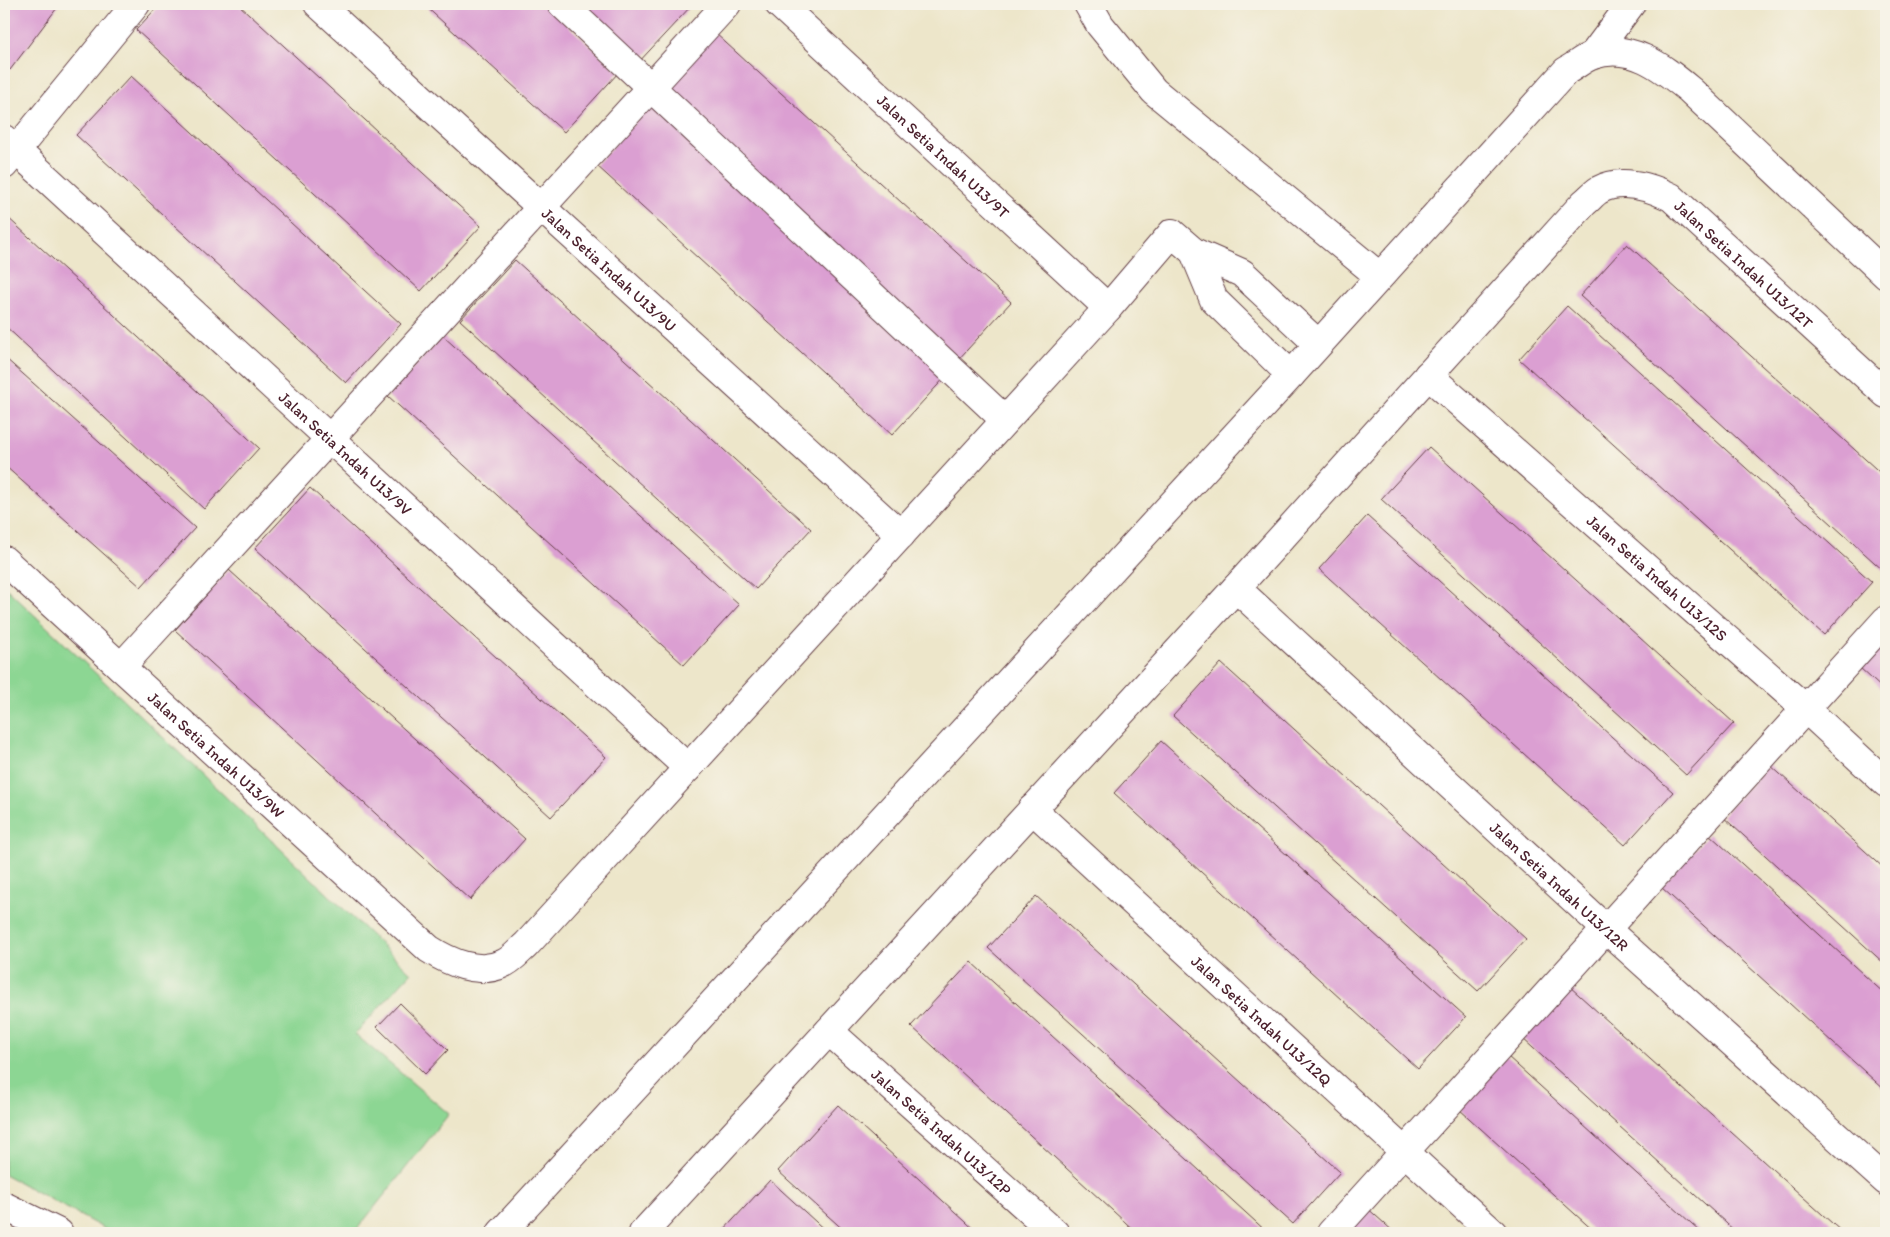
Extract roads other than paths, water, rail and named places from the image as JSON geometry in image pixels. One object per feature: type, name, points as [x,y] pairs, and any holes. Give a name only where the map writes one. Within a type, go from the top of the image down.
[{"type":"street","points":[[8,151],[136,4]]},
{"type":"street","name":"Jalan Setia Indah U13/9U","points":[[318,4],[901,535]]},
{"type":"street","points":[[562,4],[1005,420]]},
{"type":"street","points":[[121,667],[650,86],[727,4]]},
{"type":"street","name":"Jalan Setia Indah U13/9T","points":[[779,4],[1108,308]]},
{"type":"street","points":[[1088,4],[1100,24],[1154,91],[1379,276]]},
{"type":"street","points":[[501,1233],[1290,375],[1566,71],[1593,55],[1631,4]]},
{"type":"street","points":[[1593,55],[1626,51],[1660,66],[1690,90],[1886,275]]},
{"type":"street","name":"Jalan Setia Indah U13/9V","points":[[8,151],[330,438],[688,768]]},
{"type":"street","name":"Jalan Setia Indah U13/12T","points":[[643,1233],[1236,588],[1584,203],[1600,190],[1627,184],[1651,187],[1671,197],[1886,394]]},
{"type":"street","name":"Jalan Setia Indah U13/9W","points":[[4,560],[429,949],[443,958],[462,966],[482,968],[502,964],[526,945],[1108,308],[1172,233],[1194,252]]},
{"type":"street","points":[[1194,252],[1242,273],[1317,344]]},
{"type":"street","points":[[1194,252],[1214,300],[1290,375]]},
{"type":"street","name":"Jalan Setia Indah U13/12S","points":[[1428,375],[1807,710],[1886,783]]},
{"type":"street","name":"Jalan Setia Indah U13/12R","points":[[1236,588],[1607,930],[1886,1182]]},
{"type":"street","points":[[1331,1233],[1406,1153],[1807,710],[1886,620]]},
{"type":"street","name":"Jalan Setia Indah U13/12Q","points":[[1032,809],[1493,1233]]},
{"type":"street","name":"Jalan Setia Indah U13/12P","points":[[829,1031],[1055,1233]]},
{"type":"street","points":[[4,1206],[59,1233]]}]
